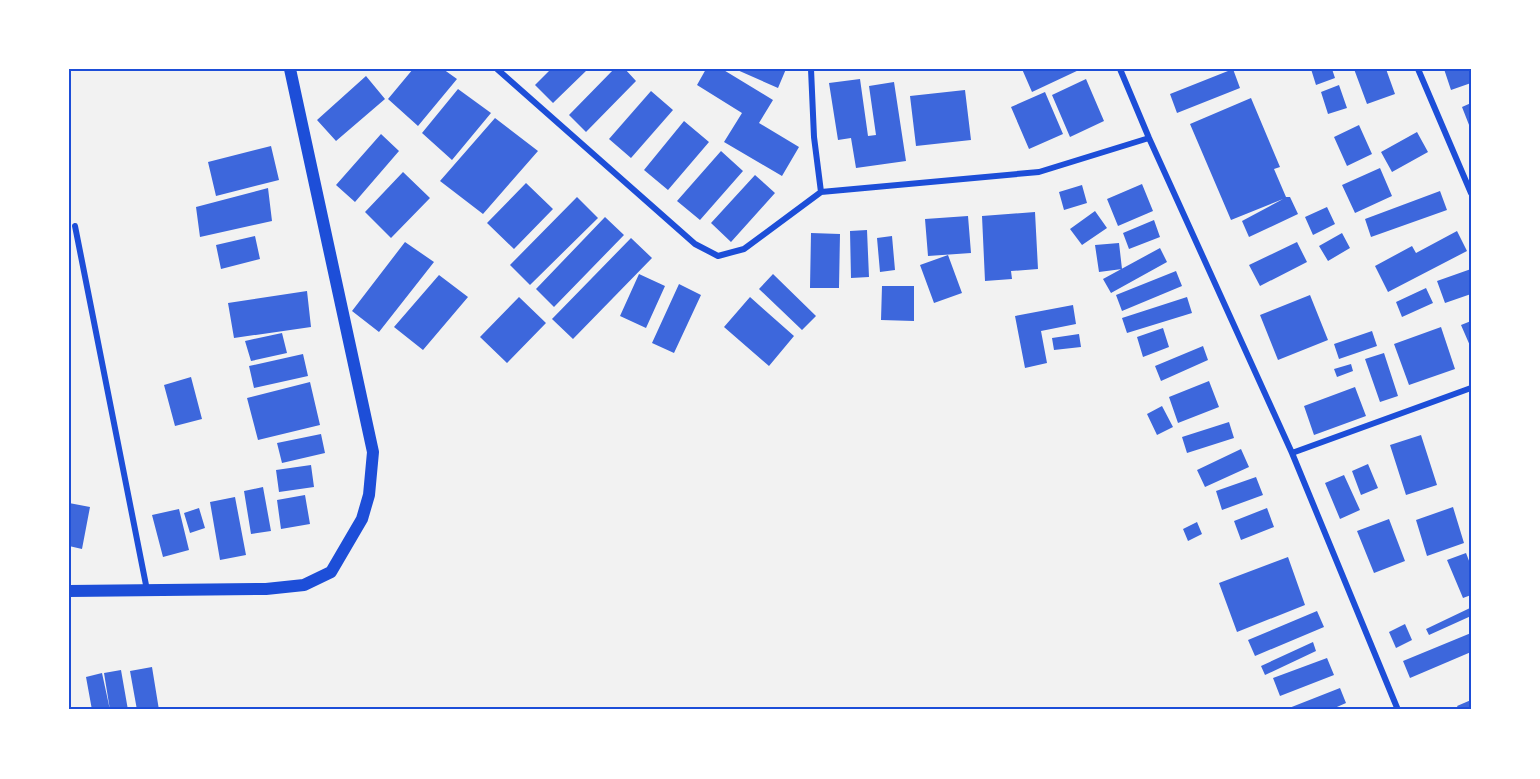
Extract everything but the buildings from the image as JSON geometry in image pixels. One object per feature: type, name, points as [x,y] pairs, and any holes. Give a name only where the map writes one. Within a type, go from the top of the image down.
[{"type":"main road","points":[[69,591],[266,589],[303,585],[331,572],[362,519],[369,495],[373,452],[290,69]]},
{"type":"street","points":[[497,69],[695,244],[718,256],[744,249],[821,192],[1039,172],[1149,138]]},
{"type":"street","points":[[811,69],[814,137],[821,192]]},
{"type":"street","points":[[1120,69],[1292,453],[1398,710]]},
{"type":"street","points":[[1418,69],[1471,193]]},
{"type":"street","points":[[75,226],[147,590]]},
{"type":"street","points":[[1292,453],[1471,388]]}]
